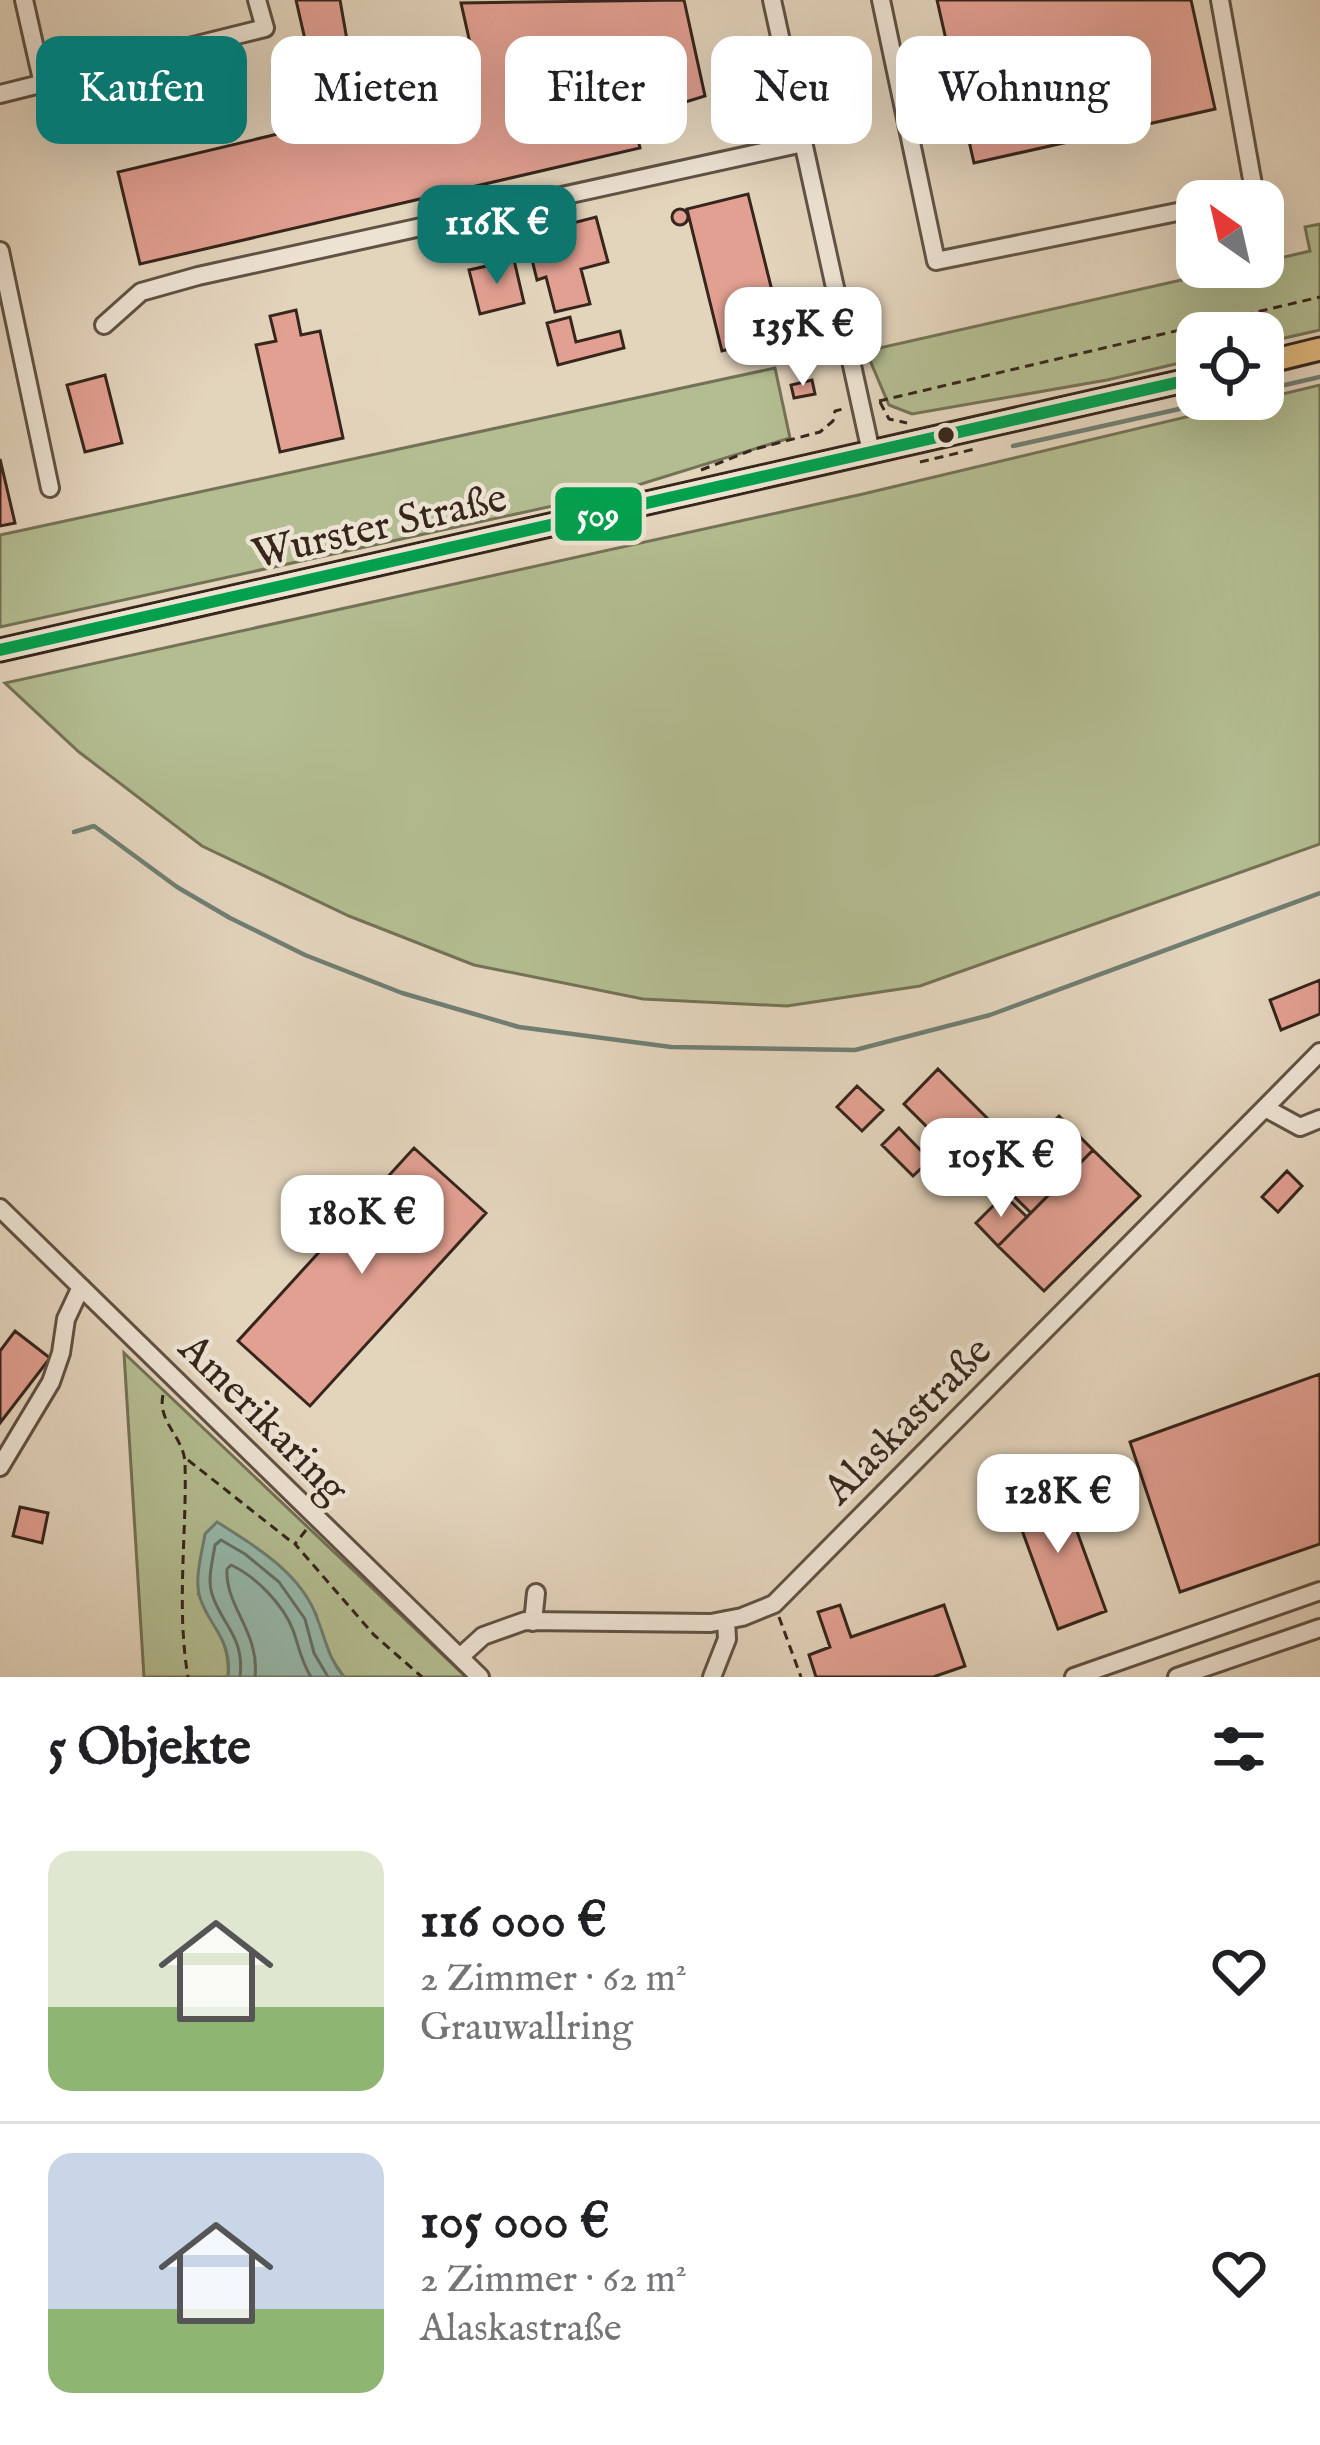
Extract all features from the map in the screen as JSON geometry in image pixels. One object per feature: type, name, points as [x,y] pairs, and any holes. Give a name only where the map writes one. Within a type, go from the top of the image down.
[{"type":"main road","points":[[1284,358],[1320,350]]},
{"type":"main road","name":"Wurster Straße","points":[[0,650],[1176,383]]},
{"type":"street","points":[[24,0],[36,53]]},
{"type":"street","points":[[233,36],[265,28],[257,0]]},
{"type":"street","points":[[772,0],[780,36]]},
{"type":"street","points":[[881,0],[936,261],[1176,212]]},
{"type":"street","points":[[1220,0],[1252,180]]},
{"type":"street","points":[[0,94],[36,86]]},
{"type":"street","points":[[104,326],[140,292],[198,276],[798,144]]},
{"type":"street","points":[[803,144],[871,452]]},
{"type":"street","points":[[0,251],[50,488]]},
{"type":"street","name":"Alaskastraße","points":[[460,1658],[483,1636],[533,1622],[726,1620],[775,1604],[1320,1052]]},
{"type":"street","points":[[1265,1108],[1300,1127],[1320,1119]]},
{"type":"street","name":"Amerikaring","points":[[0,1208],[480,1677]]},
{"type":"street","points":[[0,1467],[51,1382],[62,1353],[65,1319],[81,1287]]},
{"type":"street","points":[[1074,1677],[1320,1591]]},
{"type":"street","points":[[533,1622],[536,1593]]},
{"type":"street","points":[[712,1677],[727,1640],[726,1620]]},
{"type":"street","points":[[1177,1677],[1320,1628]]},
{"type":"path","points":[[879,401],[1320,297]]},
{"type":"path","points":[[173,1377],[161,1398],[161,1413],[185,1457],[295,1544],[374,1635],[422,1677]]},
{"type":"path","points":[[185,1457],[182,1621],[188,1677]]},
{"type":"path","points":[[295,1544],[316,1519]]},
{"type":"path","points":[[775,1604],[801,1677]]},
{"type":"shaded area","points":[[1320,224],[1320,330],[1284,338],[1284,312],[1176,312],[1176,364],[912,414],[889,405],[866,351],[1176,281],[1176,288],[1284,288],[1284,257],[1310,251],[1305,227]]},
{"type":"shaded area","points":[[775,368],[790,438],[612,493],[0,627],[0,535]]},
{"type":"shaded area","points":[[1320,385],[1320,844],[920,986],[787,1006],[643,999],[474,965],[349,916],[202,846],[79,752],[5,683],[863,494],[1176,419],[1284,420],[1284,394]]},
{"type":"shaded area","points":[[124,1353],[466,1677],[344,1677],[325,1649],[316,1614],[199,1595],[224,1644],[228,1677],[144,1677]]},
{"type":"water","points":[[217,1522],[289,1574],[310,1602],[344,1677],[228,1677],[223,1641],[198,1587],[205,1534]]},
{"type":"building","points":[[296,0],[340,0],[346,36],[304,36]]},
{"type":"building","points":[[684,0],[705,96],[687,101],[687,36],[505,36],[505,144],[639,144],[640,148],[140,264],[118,172],[271,136],[271,144],[481,144],[481,36],[468,36],[461,3]]},
{"type":"building","points":[[937,0],[1191,0],[1215,109],[1151,123],[1151,36],[945,36]]},
{"type":"building","points":[[970,144],[1059,144],[974,163]]},
{"type":"building","points":[[748,194],[783,335],[722,351],[687,209]]},
{"type":"building","points":[[680,209],[688,217],[680,225],[672,217]]},
{"type":"building","points":[[596,217],[608,262],[581,269],[590,304],[555,312],[546,277],[537,280],[526,235]]},
{"type":"building","points":[[514,260],[524,303],[480,314],[469,270]]},
{"type":"building","points":[[296,310],[301,335],[320,331],[343,438],[280,452],[256,345],[276,341],[270,316]]},
{"type":"building","points":[[570,317],[576,342],[620,331],[624,348],[558,365],[547,323]]},
{"type":"building","points":[[105,375],[122,443],[85,452],[67,385]]},
{"type":"building","points":[[812,380],[815,394],[794,398],[791,385]]},
{"type":"building","points":[[0,459],[15,523],[0,526]]},
{"type":"building","points":[[1320,980],[1320,1014],[1281,1030],[1270,1000]]},
{"type":"building","points":[[938,1069],[1001,1132],[966,1166],[904,1104]]},
{"type":"building","points":[[857,1086],[883,1110],[862,1131],[837,1107]]},
{"type":"building","points":[[1059,1116],[1093,1150],[1031,1213],[996,1179]]},
{"type":"building","points":[[899,1128],[930,1160],[913,1176],[882,1145]]},
{"type":"building","points":[[414,1148],[486,1213],[310,1406],[238,1341]]},
{"type":"building","points":[[1093,1150],[1140,1196],[1044,1291],[998,1246]]},
{"type":"building","points":[[1287,1171],[1302,1186],[1278,1212],[1262,1197]]},
{"type":"building","points":[[1004,1195],[1027,1217],[998,1246],[976,1223]]},
{"type":"building","points":[[15,1331],[50,1358],[0,1423],[0,1351]]},
{"type":"building","points":[[1320,1374],[1320,1544],[1180,1592],[1130,1442]]},
{"type":"building","points":[[1059,1482],[1106,1611],[1058,1629],[1011,1500]]},
{"type":"building","points":[[20,1507],[48,1513],[42,1543],[13,1536]]},
{"type":"building","points":[[840,1605],[851,1637],[944,1605],[965,1666],[933,1677],[816,1677],[809,1655],[830,1647],[818,1612]]},
{"type":"waterway","points":[[1284,385],[1320,377]]},
{"type":"waterway","points":[[1013,446],[1176,410]]},
{"type":"waterway","points":[[74,832],[94,826],[177,887],[230,918],[305,955],[402,993],[519,1027],[671,1047],[855,1050],[990,1015],[1320,893]]},
{"type":"transit line","name":"509","points":[[0,650],[1176,383]]}]
